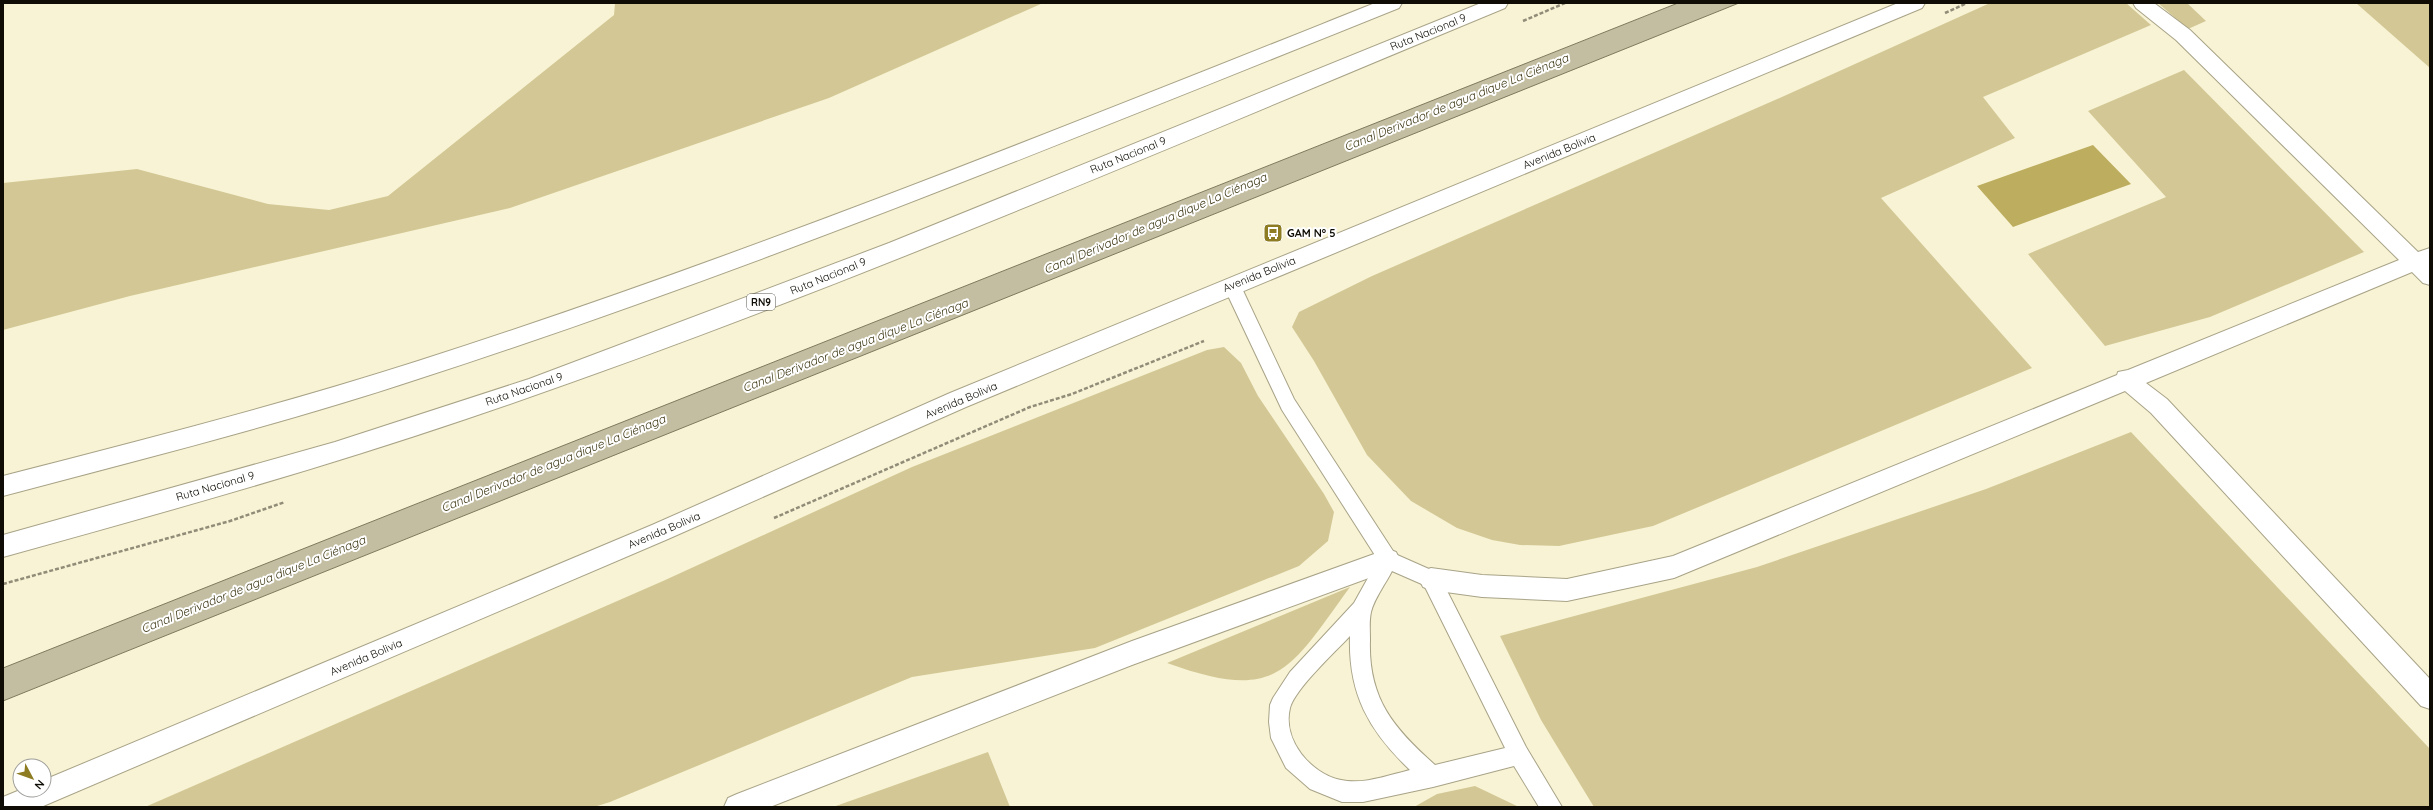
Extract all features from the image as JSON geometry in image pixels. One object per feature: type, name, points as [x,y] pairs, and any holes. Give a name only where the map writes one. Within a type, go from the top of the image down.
[{"type":"main road","points":[[3,486],[152,447],[383,381],[603,306],[800,236],[1037,146],[1393,3]]},
{"type":"main road","name":"Ruta Nacional 9","points":[[3,546],[335,452],[529,388],[781,294],[1002,207],[1499,3]]},
{"type":"main road","name":"Avenida Bolivia","points":[[10,807],[660,532],[958,400],[1232,285],[1916,3]]},
{"type":"main road","points":[[1431,579],[1482,586],[1567,590],[1674,567],[2126,379],[2425,265],[2183,35],[2142,3]]},
{"type":"main road","points":[[2126,379],[2159,406],[2430,697]]},
{"type":"main road","points":[[737,807],[1132,653],[1388,560]]},
{"type":"lane","points":[[1232,285],[1288,404],[1388,560],[1431,579],[1519,754],[1551,807]]},
{"type":"lane","points":[[1388,560],[1361,610],[1296,680],[1280,705],[1279,722],[1281,738],[1293,761],[1316,782],[1342,791],[1363,790],[1433,777],[1519,754]]},
{"type":"lane","points":[[1361,610],[1360,656],[1362,678],[1372,708],[1401,750],[1433,777]]},
{"type":"shaded area","points":[[615,3],[1043,3],[829,98],[510,208],[130,296],[3,330],[3,183],[137,169],[268,204],[329,210],[388,196],[614,15]]},
{"type":"shaded area","points":[[1990,3],[2126,3],[2151,25],[1983,97],[2015,138],[1881,198],[2032,368],[1653,526],[1559,546],[1520,545],[1492,540],[1457,528],[1411,501],[1367,455],[1314,361],[1292,327],[1299,312],[1372,276],[1775,100]]},
{"type":"shaded area","points":[[2158,3],[2187,3],[2206,21],[2188,29]]},
{"type":"shaded area","points":[[2356,3],[2430,3],[2430,68]]},
{"type":"shaded area","points":[[2184,70],[2364,252],[2210,317],[2105,346],[2028,254],[2166,197],[2088,111]]},
{"type":"shaded area","points":[[2093,145],[2131,184],[2013,227],[1977,186]]},
{"type":"shaded area","points":[[1224,347],[1241,363],[1258,396],[1324,494],[1334,512],[1328,541],[1299,566],[1095,648],[912,677],[610,802],[594,807],[145,807],[663,581],[912,467],[1207,350]]},
{"type":"shaded area","points":[[2131,432],[2430,749],[2430,807],[1594,807],[1541,720],[1500,636],[1757,567],[1986,489]]},
{"type":"shaded area","points":[[1350,587],[1311,640],[1294,659],[1277,672],[1257,679],[1234,680],[1204,675],[1167,663]]},
{"type":"shaded area","points":[[988,752],[1010,807],[833,807]]},
{"type":"shaded area","points":[[1475,786],[1519,807],[1414,807],[1437,794]]},
{"type":"building","points":[[1678,3],[1739,3],[3,701],[3,668]]},
{"type":"place","name":"GAM N° 5","points":[[1273,233]]},
{"type":"water label","name":"Canal Derivador de agua dique La Ciénaga","points":[[1456,102]]},
{"type":"water label","name":"Canal Derivador de agua dique La Ciénaga","points":[[1155,223]]},
{"type":"water label","name":"Canal Derivador de agua dique La Ciénaga","points":[[855,345]]},
{"type":"water label","name":"Canal Derivador de agua dique La Ciénaga","points":[[553,463]]},
{"type":"water label","name":"Canal Derivador de agua dique La Ciénaga","points":[[253,584]]}]
